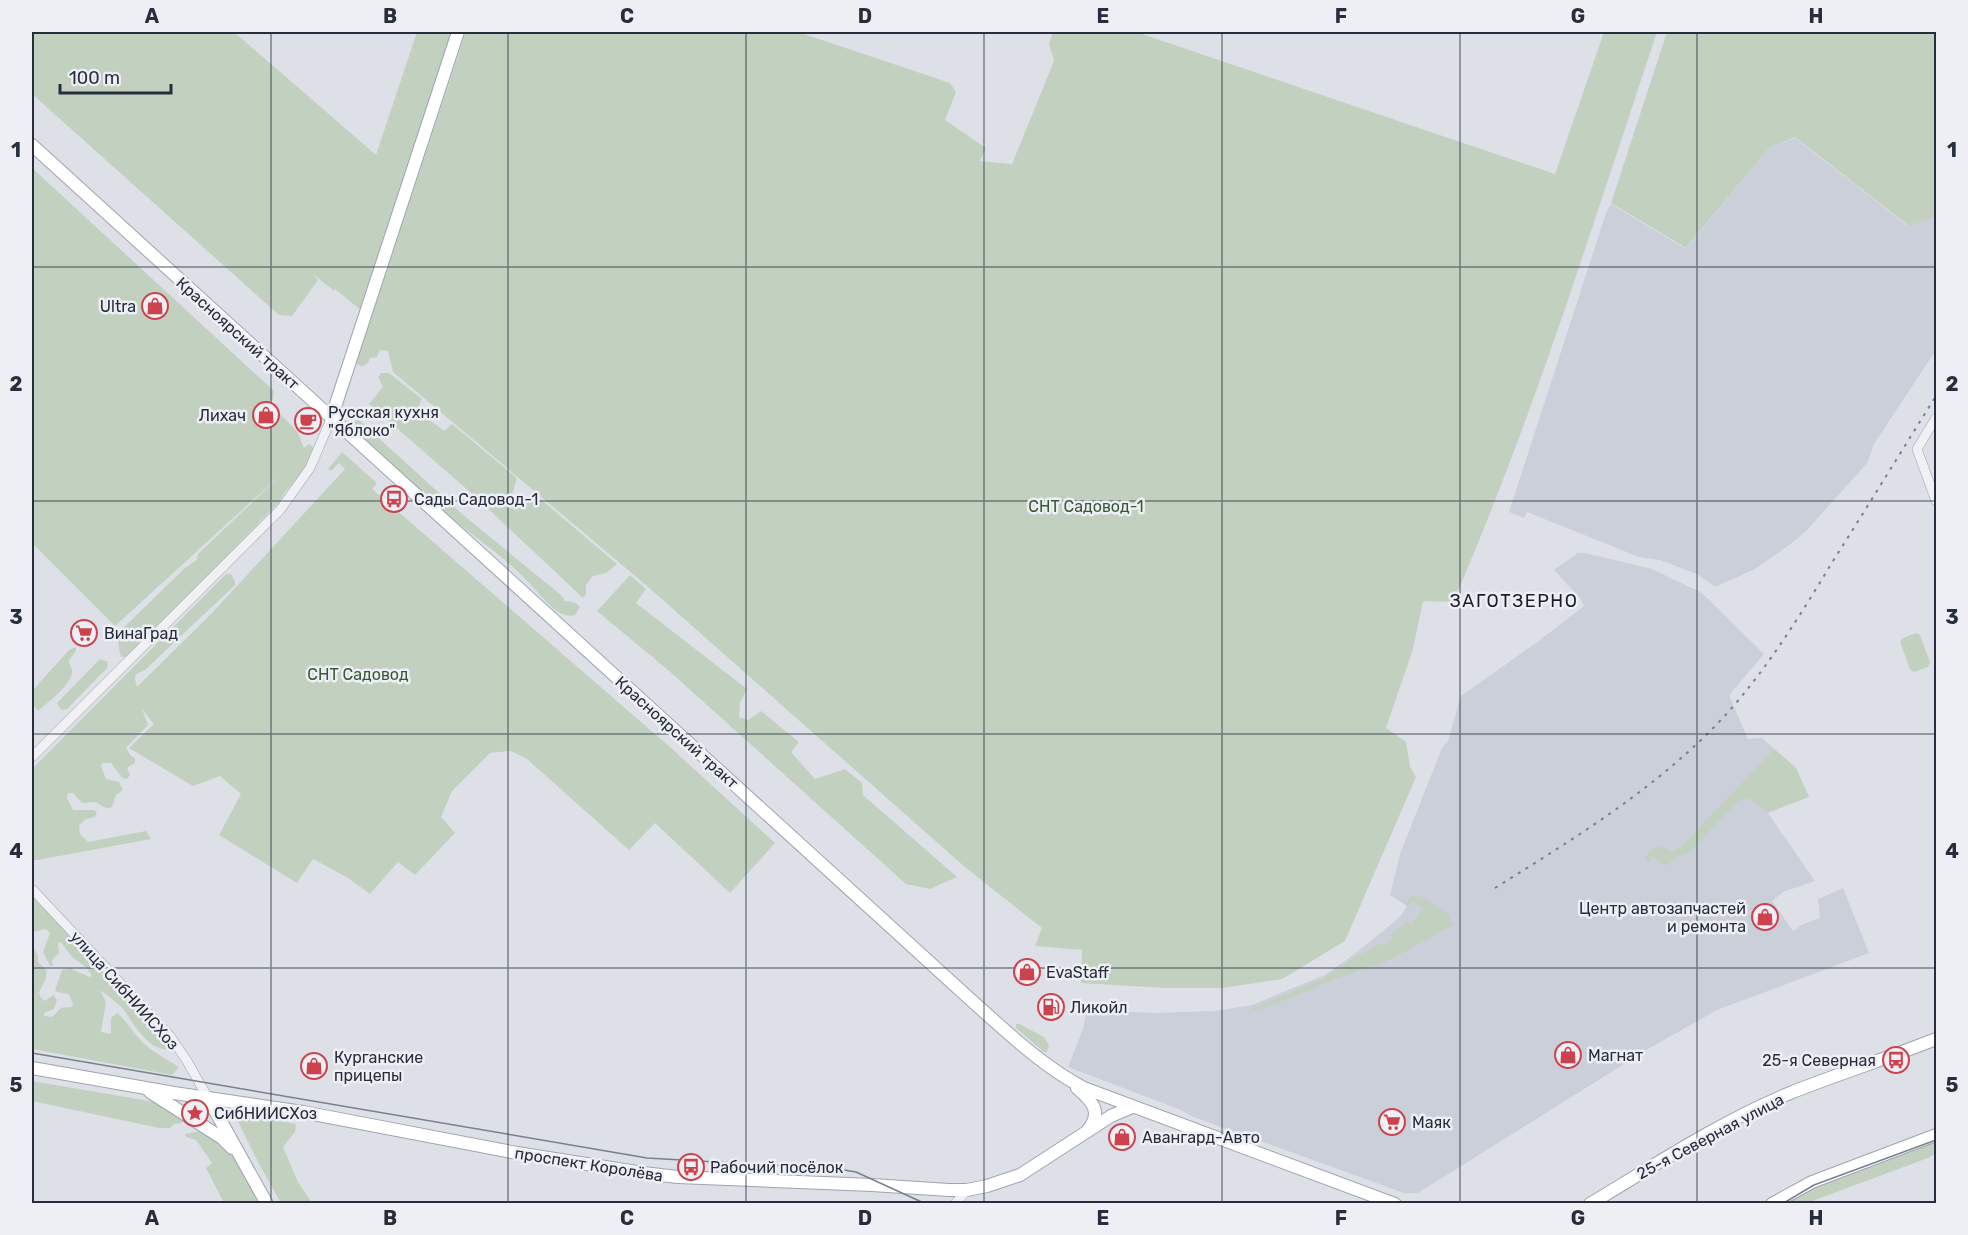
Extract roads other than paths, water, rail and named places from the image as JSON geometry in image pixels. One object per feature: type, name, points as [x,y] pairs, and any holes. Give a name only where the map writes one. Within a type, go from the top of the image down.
[{"type":"main road","points":[[332,418],[459,32]]},
{"type":"main road","name":"Красноярский тракт","points":[[32,145],[977,1006],[1033,1054],[1069,1080],[1132,1107],[1395,1203]]},
{"type":"main road","name":"25-я Северная улица","points":[[1590,1203],[1697,1140],[1756,1109],[1790,1093],[1936,1039]]},
{"type":"main road","name":"проспект Королёва","points":[[32,1068],[643,1173],[678,1177],[967,1190],[996,1184],[1020,1175],[1111,1116],[1132,1107]]},
{"type":"main road","points":[[1069,1080],[1095,1108],[1096,1118],[1085,1133]]},
{"type":"main road","points":[[141,1086],[222,1138],[238,1153]]},
{"type":"main road","points":[[208,1098],[267,1203]]},
{"type":"main road","points":[[1772,1203],[1812,1182],[1936,1135]]},
{"type":"street","points":[[32,757],[280,510],[310,468],[332,418]]},
{"type":"street","points":[[1936,418],[1917,449],[1936,501]]},
{"type":"street","name":"улица СибНИИСХоз","points":[[32,889],[170,1036],[208,1098]]},
{"type":"street","points":[[955,1203],[967,1190]]},
{"type":"tram line","points":[[32,1053],[647,1158],[856,1172],[926,1204]]},
{"type":"tram line","points":[[1782,1204],[1814,1185],[1936,1140]]},
{"type":"railway","points":[[1495,888],[1628,801],[1653,782],[1721,720],[1756,678],[1789,632],[1936,396]]},
{"type":"place","name":"Ultra","points":[[155,306]]},
{"type":"place","name":"Лихач","points":[[266,415]]},
{"type":"place","name":"Русская кухня \"Яблоко\"","points":[[308,421]]},
{"type":"place","name":"Сады Садовод-1","points":[[394,499]]},
{"type":"place","name":"ВинаГрад","points":[[84,633]]},
{"type":"place","name":"Центр автозапчастей и ремонта","points":[[1765,917]]},
{"type":"place","name":"EvaStaff","points":[[1027,972]]},
{"type":"place","name":"Ликойл","points":[[1051,1007]]},
{"type":"place","name":"Магнат","points":[[1568,1055]]},
{"type":"place","name":"25-я Северная","points":[[1896,1060]]},
{"type":"place","name":"Курганские прицепы","points":[[314,1066]]},
{"type":"place","name":"СибНИИСХоз","points":[[195,1113]]},
{"type":"place","name":"Маяк","points":[[1392,1122]]},
{"type":"place","name":"Авангард-Авто","points":[[1122,1137]]},
{"type":"place","name":"Рабочий посёлок","points":[[691,1167]]},
{"type":"district","name":"ЗАГОТЗЕРНО","points":[[1514,601]]},
{"type":"park label","name":"СНТ Садовод-1","points":[[1086,506]]},
{"type":"park label","name":"СНТ Садовод","points":[[358,674]]}]
